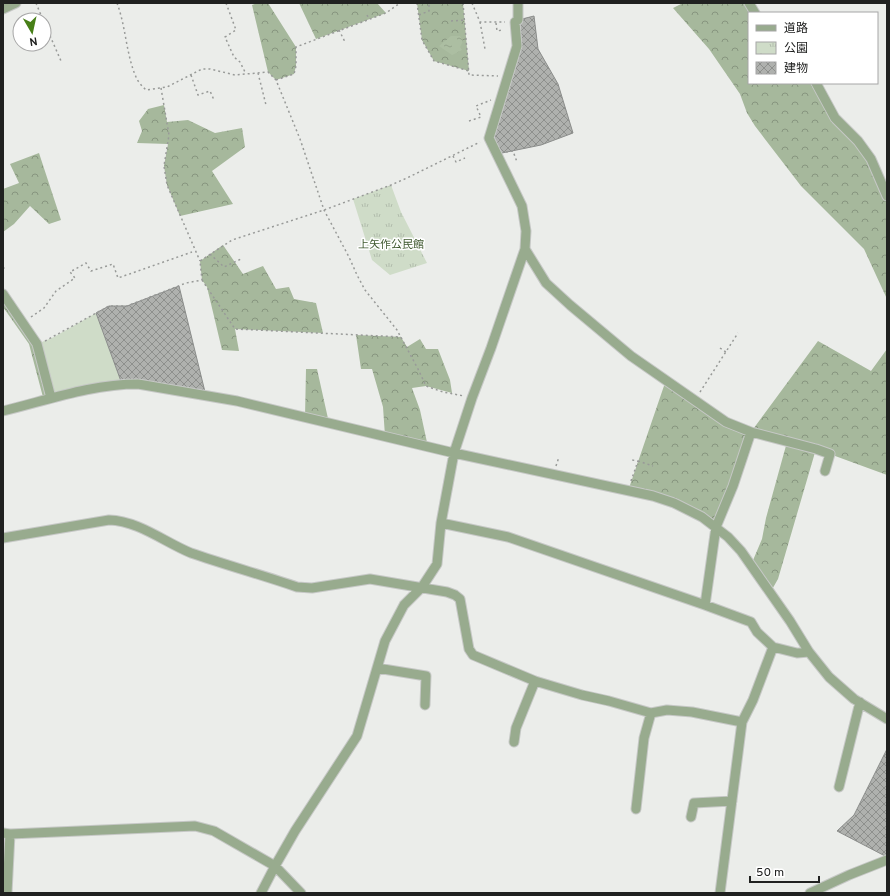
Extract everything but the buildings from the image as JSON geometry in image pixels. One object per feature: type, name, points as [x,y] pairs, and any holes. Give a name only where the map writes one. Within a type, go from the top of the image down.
[{"type":"street","points":[[3,9],[16,3]]},
{"type":"street","points":[[261,893],[295,831],[357,736],[385,641],[404,604],[422,587],[437,564],[441,523],[454,453],[525,249],[526,231],[522,206],[489,138],[516,46],[515,22],[518,20],[518,3]]},
{"type":"street","points":[[749,3],[754,12]]},
{"type":"street","points":[[817,84],[835,118],[858,141],[871,159],[887,196]]},
{"type":"street","points":[[525,249],[546,283],[631,356],[726,422],[751,432],[830,454],[826,471]]},
{"type":"street","points":[[3,294],[37,344],[51,398]]},
{"type":"street","points":[[3,411],[87,389],[122,384],[138,384],[237,401],[454,453],[653,496],[674,503],[702,517],[728,537],[741,551],[790,621],[809,652],[829,677],[854,699],[887,719]]},
{"type":"street","points":[[705,605],[716,527],[733,486],[751,432]]},
{"type":"street","points":[[3,538],[109,520],[118,520],[141,528],[190,552],[297,587],[312,588],[370,580],[447,592],[460,599],[469,649],[473,655],[535,681],[582,695],[609,700],[651,713],[667,710],[692,712],[742,722]]},
{"type":"street","points":[[441,523],[508,537],[705,605],[751,622],[757,632],[773,647],[797,653],[809,652]]},
{"type":"street","points":[[720,893],[742,722],[753,700],[773,647]]},
{"type":"street","points":[[377,668],[426,676],[425,705]]},
{"type":"street","points":[[514,742],[516,728],[535,681]]},
{"type":"street","points":[[839,787],[860,702]]},
{"type":"street","points":[[636,808],[644,738],[651,713]]},
{"type":"street","points":[[691,817],[694,803],[732,801]]},
{"type":"street","points":[[7,893],[6,833],[195,826],[214,831],[275,866],[301,893]]},
{"type":"street","points":[[810,893],[887,860]]},
{"type":"path","points":[[117,3],[122,14],[131,62],[137,79],[146,90],[167,87],[202,69],[210,69],[235,76],[268,72],[276,80],[300,139],[324,210],[349,256],[356,275],[365,290],[397,330],[426,386],[443,392],[472,398]]},
{"type":"path","points":[[226,3],[236,30],[225,36],[234,57],[240,62],[246,74]]},
{"type":"path","points":[[276,80],[294,74],[296,66],[296,47],[386,13],[400,3]]},
{"type":"path","points":[[417,3],[422,40],[434,61],[469,71]]},
{"type":"path","points":[[418,15],[429,11],[429,3]]},
{"type":"path","points":[[464,3],[469,75],[508,76]]},
{"type":"path","points":[[472,3],[480,22],[485,49]]},
{"type":"path","points":[[367,15],[369,19]]},
{"type":"path","points":[[451,21],[465,20]]},
{"type":"path","points":[[480,22],[515,22]]},
{"type":"path","points":[[496,23],[497,31],[502,30]]},
{"type":"path","points":[[339,30],[345,42]]},
{"type":"path","points":[[52,40],[61,61]]},
{"type":"path","points":[[258,73],[266,105]]},
{"type":"path","points":[[191,75],[198,95],[210,91],[214,100]]},
{"type":"path","points":[[161,88],[169,135],[164,166],[167,185],[200,261],[202,280],[235,329],[401,337]]},
{"type":"path","points":[[469,121],[481,117],[476,106],[502,95]]},
{"type":"path","points":[[200,261],[232,240],[324,210],[407,178],[489,138]]},
{"type":"path","points":[[497,154],[513,151],[517,162]]},
{"type":"path","points":[[453,156],[456,162],[465,158]]},
{"type":"path","points":[[22,322],[44,308],[56,291],[75,278],[70,272],[86,263],[91,271],[113,264],[118,278],[192,252]]},
{"type":"path","points":[[210,254],[224,267],[241,259]]},
{"type":"path","points":[[3,269],[6,266]]},
{"type":"path","points":[[37,344],[54,337],[109,306],[127,306],[186,283],[202,280]]},
{"type":"path","points":[[694,401],[738,333]]},
{"type":"path","points":[[720,348],[726,352]]},
{"type":"path","points":[[632,460],[653,466]]},
{"type":"path","points":[[628,491],[638,461]]},
{"type":"green space","points":[[257,3],[268,3],[296,47],[296,66],[294,74],[276,80],[268,72],[252,5]]},
{"type":"green space","points":[[299,3],[377,3],[386,13],[316,39]]},
{"type":"green space","points":[[417,3],[463,3],[469,71],[434,61],[422,40]]},
{"type":"green space","points":[[683,3],[749,3],[754,12],[748,12],[748,84],[816,84],[820,92],[858,141],[887,196],[887,299],[864,249],[801,186],[755,126],[747,113],[740,94],[709,49],[673,8]]},
{"type":"green space","points":[[164,105],[167,122],[188,120],[215,133],[242,128],[245,147],[212,171],[233,204],[180,216],[167,185],[164,166],[168,144],[137,143],[142,131],[139,121],[148,109]]},
{"type":"green space","points":[[39,153],[61,220],[49,224],[30,206],[14,224],[3,232],[3,189],[19,183],[10,164]]},
{"type":"green space","name":"上矢作公民館","points":[[391,185],[401,212],[427,263],[390,275],[372,260],[353,199]]},
{"type":"green space","points":[[223,245],[243,274],[263,266],[276,289],[289,287],[294,299],[316,303],[323,333],[235,329],[239,351],[222,350],[207,287],[202,280],[200,261]]},
{"type":"green space","points":[[3,294],[37,344],[51,398],[44,401],[29,344],[3,307]]},
{"type":"green space","points":[[96,313],[122,384],[51,398],[37,344],[54,337]]},
{"type":"green space","points":[[356,335],[401,337],[407,347],[420,339],[426,349],[438,349],[450,380],[452,393],[426,386],[412,388],[420,410],[428,447],[385,436],[383,407],[372,369],[361,369]]},
{"type":"green space","points":[[818,341],[871,371],[887,349],[887,475],[816,449],[778,579],[770,593],[751,565],[762,539],[766,518],[787,442],[751,432]]},
{"type":"green space","points":[[306,369],[317,369],[329,423],[305,417]]},
{"type":"green space","points":[[666,380],[751,432],[716,527],[702,517],[628,491]]},
{"type":"water","points":[[451,36],[460,36],[463,41],[460,47],[462,50],[452,55],[439,46]]}]
